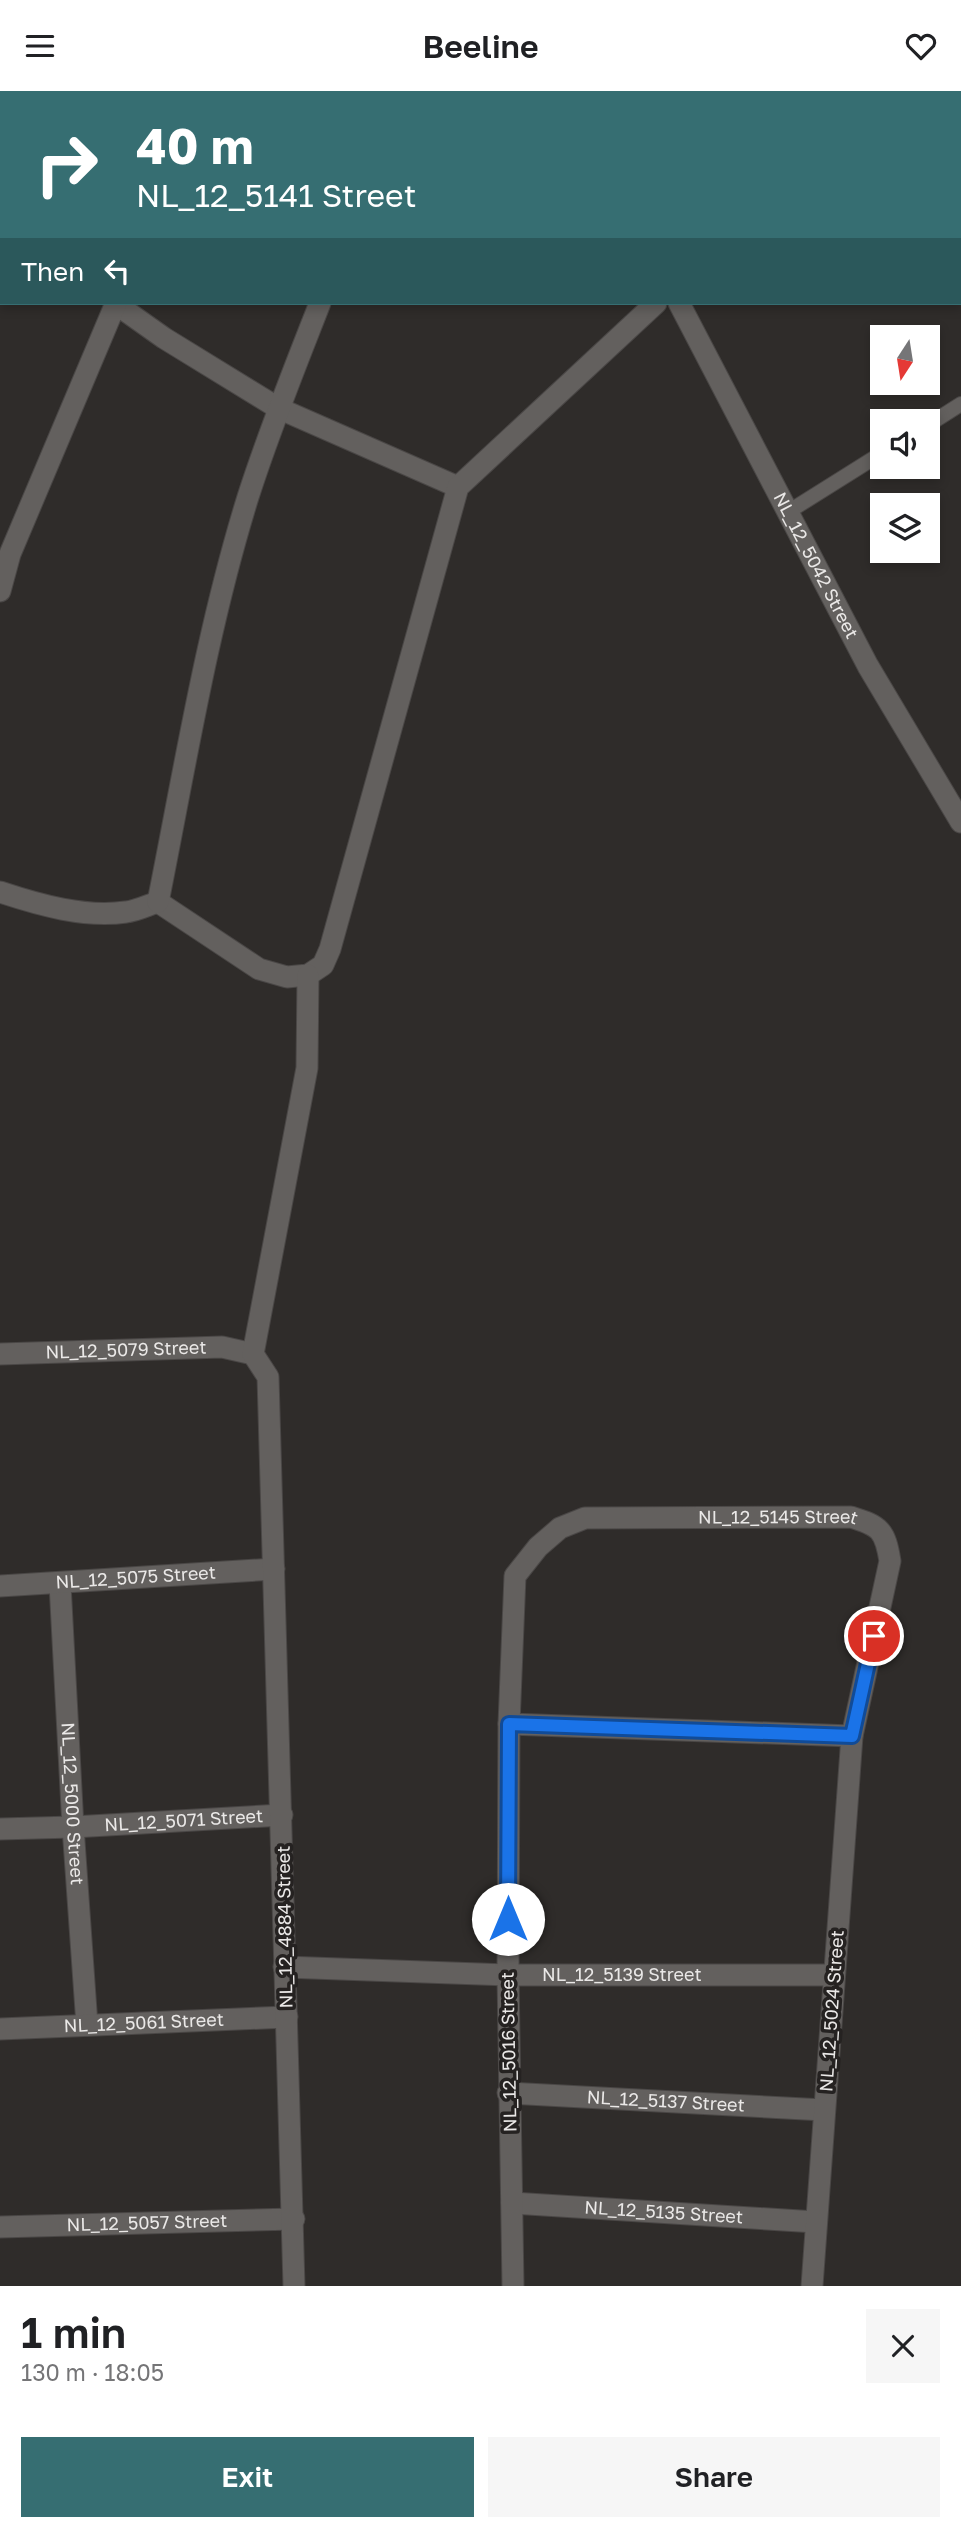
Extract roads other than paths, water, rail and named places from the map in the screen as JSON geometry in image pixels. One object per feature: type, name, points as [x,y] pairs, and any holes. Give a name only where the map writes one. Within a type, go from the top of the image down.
[{"type":"street","points":[[0,591],[10,554],[116,305]]},
{"type":"street","points":[[117,305],[164,338],[278,408],[458,487]]},
{"type":"street","points":[[158,902],[212,631],[247,499],[278,408],[319,305]]},
{"type":"street","points":[[158,902],[258,969],[287,977],[309,975],[323,965],[330,949],[458,487],[654,305]]},
{"type":"street","name":"NL_12_5042 Street","points":[[680,305],[868,666],[961,822]]},
{"type":"street","points":[[0,892],[30,902],[85,912],[127,912],[158,902]]},
{"type":"street","points":[[253,1354],[307,1068],[309,975]]},
{"type":"street","name":"NL_12_5079 Street","points":[[0,1354],[222,1347],[253,1354]]},
{"type":"street","name":"NL_12_4884 Street","points":[[253,1354],[268,1377],[294,2286]]},
{"type":"street","name":"NL_12_5145 Street","points":[[512,1608],[515,1576],[530,1557],[560,1528],[584,1518],[851,1517],[875,1524],[887,1538],[890,1561],[852,1736]]},
{"type":"street","name":"NL_12_5075 Street","points":[[0,1586],[274,1569]]},
{"type":"street","name":"NL_12_5000 Street","points":[[60,1584],[73,1827],[88,2025]]},
{"type":"street","name":"NL_12_5016 Street","points":[[512,1608],[508,2093],[513,2286]]},
{"type":"street","points":[[509,1724],[852,1736]]},
{"type":"street","name":"NL_12_5024 Street","points":[[812,2286],[852,1736]]},
{"type":"street","name":"NL_12_5071 Street","points":[[0,1829],[282,1815]]},
{"type":"street","name":"NL_12_5139 Street","points":[[285,1967],[508,1975],[834,1975]]},
{"type":"street","name":"NL_12_5061 Street","points":[[0,2029],[287,2017]]},
{"type":"street","name":"NL_12_5137 Street","points":[[508,2093],[824,2110]]},
{"type":"street","name":"NL_12_5135 Street","points":[[512,2203],[816,2222]]},
{"type":"street","name":"NL_12_5057 Street","points":[[0,2227],[294,2219]]},
{"type":"lane","points":[[940,417],[961,404]]},
{"type":"lane","points":[[788,512],[870,461]]}]
